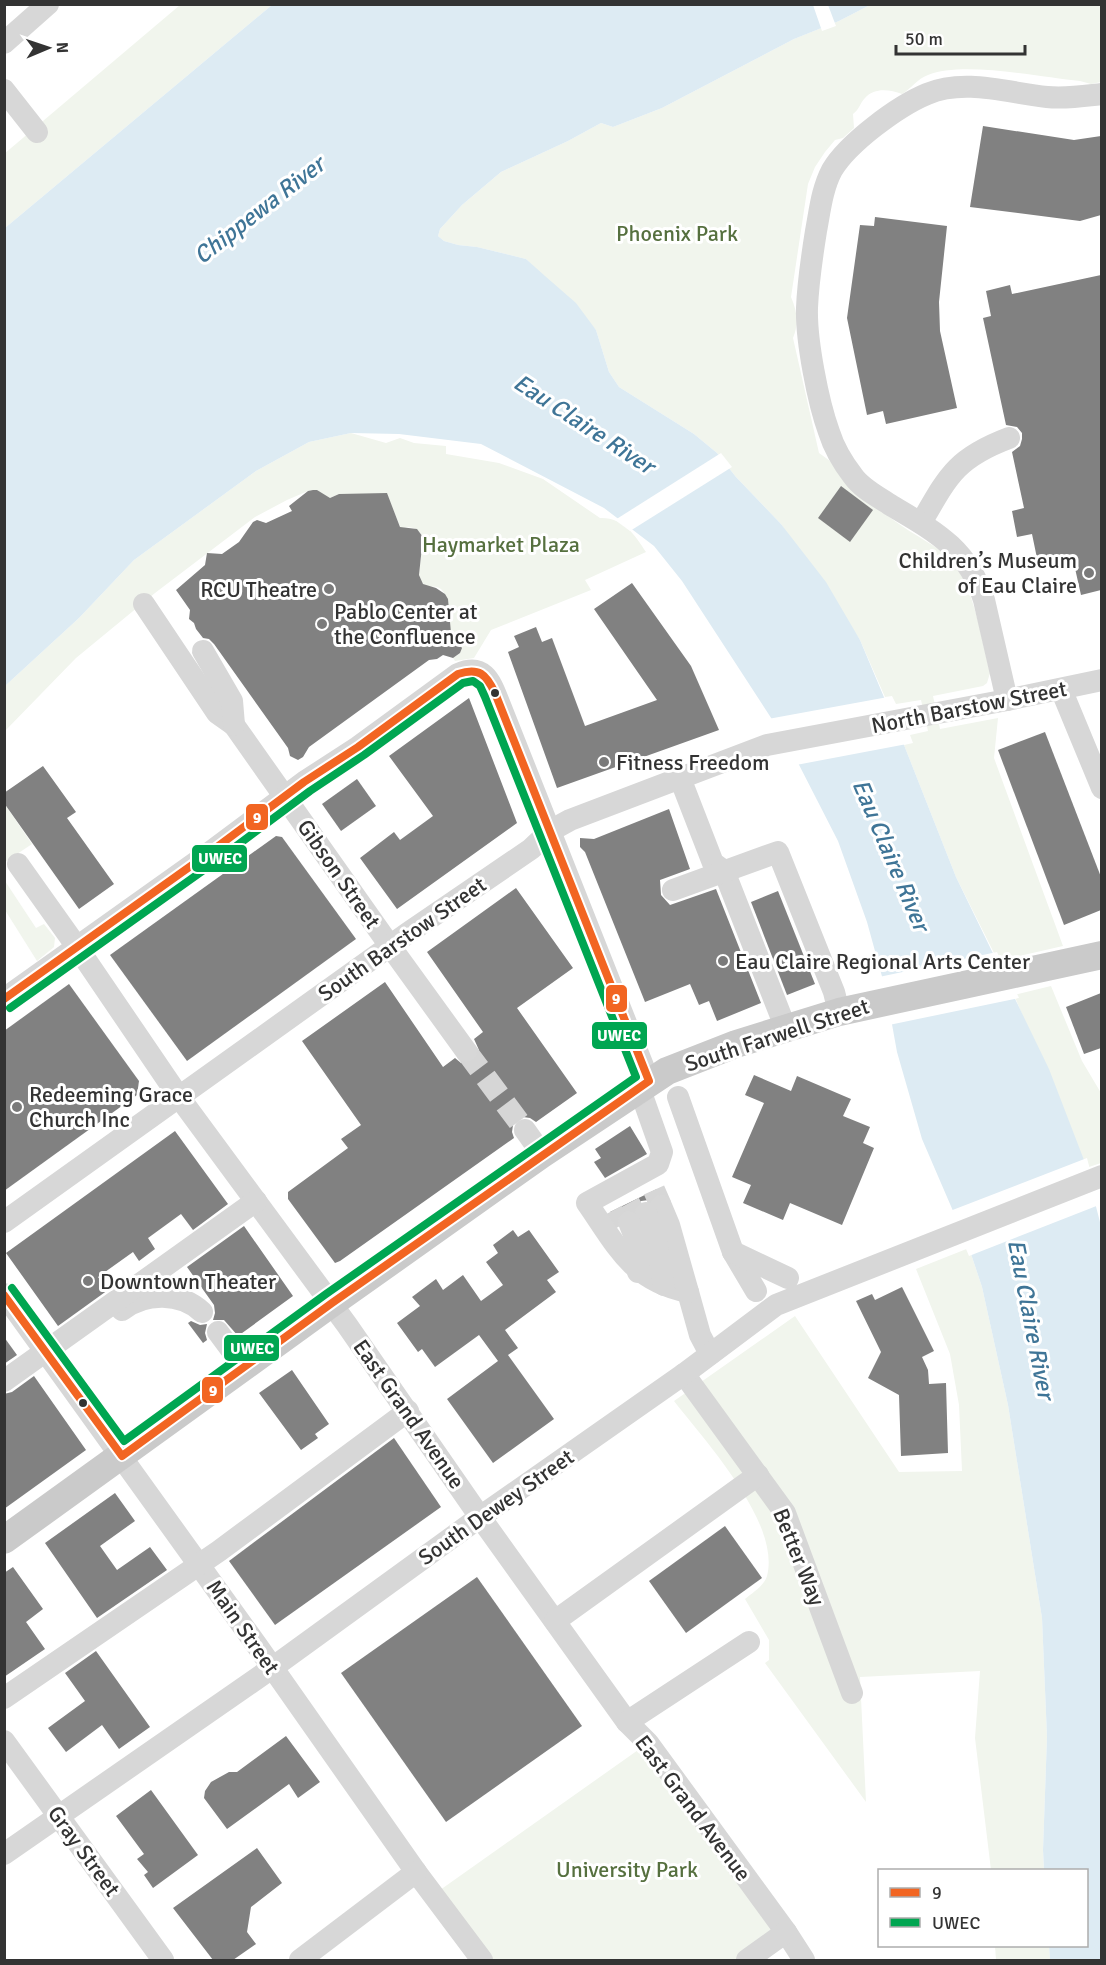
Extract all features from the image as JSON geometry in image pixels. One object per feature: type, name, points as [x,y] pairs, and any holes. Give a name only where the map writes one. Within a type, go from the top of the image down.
[{"type":"main road","name":"South Farwell Street","points":[[4,1540],[542,1154],[644,1084],[667,1071],[736,1044],[839,1012],[1101,955]]},
{"type":"street","points":[[4,43],[48,4]]},
{"type":"street","points":[[1007,700],[979,584],[969,565],[959,552],[921,523],[874,495],[855,479],[841,459],[829,432],[811,349],[807,309],[813,254],[824,188],[833,170],[854,144],[886,119],[927,94],[958,87],[976,87],[1049,97],[1075,98],[1101,94]]},
{"type":"street","points":[[4,90],[37,132]]},
{"type":"street","points":[[921,523],[954,470],[985,447],[1009,438]]},
{"type":"street","points":[[144,604],[217,713],[234,725]]},
{"type":"street","points":[[203,651],[232,700],[234,725]]},
{"type":"street","points":[[4,999],[304,782],[358,747],[458,674],[473,670],[480,672],[488,679],[495,692],[550,831],[644,1084],[662,1152],[658,1164],[633,1199]]},
{"type":"street","name":"North Barstow Street","points":[[836,733],[1101,680]]},
{"type":"street","points":[[1061,689],[1101,788]]},
{"type":"street","name":"Gibson Street","points":[[234,725],[466,1051]]},
{"type":"street","name":"South Barstow Street","points":[[4,1222],[390,946],[531,849],[550,831],[570,820],[767,745],[836,733]]},
{"type":"street","points":[[680,778],[713,863],[724,871],[786,1029]]},
{"type":"street","points":[[673,890],[778,852],[834,992],[839,1012]]},
{"type":"street","name":"East Grand Avenue","points":[[18,864],[179,1097],[332,1304],[627,1722],[648,1743],[804,1960]]},
{"type":"street","points":[[678,1096],[733,1252],[756,1291]]},
{"type":"street","points":[[525,1130],[542,1154]]},
{"type":"street","name":"South Dewey Street","points":[[4,1854],[272,1668],[480,1516],[684,1374],[776,1305],[1101,1176]]},
{"type":"street","points":[[633,1199],[658,1280]]},
{"type":"street","points":[[658,1280],[669,1225],[633,1199],[587,1203],[658,1280],[700,1335],[710,1354]]},
{"type":"street","points":[[50,1357],[256,1201]]},
{"type":"street","points":[[733,1252],[788,1278]]},
{"type":"street","name":"Main Street","points":[[4,1294],[122,1456],[416,1872],[482,1960]]},
{"type":"street","points":[[4,1381],[50,1357],[130,1303],[162,1297],[178,1299],[194,1304],[202,1312]]},
{"type":"street","points":[[218,1332],[244,1367]]},
{"type":"street","name":"Better Way","points":[[684,1374],[785,1513],[852,1693]]},
{"type":"street","points":[[4,1698],[219,1551],[408,1411]]},
{"type":"street","points":[[555,1621],[758,1475]]},
{"type":"street","points":[[627,1722],[749,1642]]},
{"type":"street","name":"Gray Street","points":[[4,1742],[163,1960]]},
{"type":"street","points":[[308,1958],[416,1872]]},
{"type":"street","points":[[747,1960],[786,1932]]},
{"type":"green space","points":[[180,5],[272,5],[5,228],[4,154]]},
{"type":"green space","name":"Phoenix Park","points":[[870,5],[1101,5],[1101,82],[1091,84],[1024,74],[961,69],[928,75],[902,94],[878,91],[865,98],[853,114],[854,128],[843,138],[835,140],[825,152],[808,184],[791,297],[796,318],[793,338],[819,453],[887,515],[941,551],[961,575],[974,607],[990,673],[987,683],[983,686],[933,696],[940,729],[998,718],[994,758],[1063,946],[998,961],[956,877],[904,745],[913,743],[910,735],[928,731],[921,700],[896,704],[892,696],[885,697],[860,640],[781,524],[736,477],[717,453],[694,434],[619,387],[609,372],[596,330],[526,259],[477,247],[458,245],[444,241],[438,236],[440,229],[462,205],[501,172],[601,123],[613,127],[662,108],[794,39],[839,21]]},
{"type":"green space","name":"Haymarket Plaza","points":[[351,433],[386,443],[400,438],[414,443],[446,446],[446,454],[499,463],[543,479],[600,518],[615,520],[628,528],[646,552],[585,580],[591,590],[491,630],[474,658],[455,661],[453,658],[460,653],[461,647],[450,630],[447,600],[440,589],[424,588],[419,575],[423,537],[419,531],[408,527],[401,529],[387,494],[339,494],[327,499],[317,490],[308,491],[255,517],[155,593],[76,658],[5,731],[5,686],[79,618],[134,560],[256,471],[309,442]]},
{"type":"green space","points":[[4,803],[32,844],[5,862],[4,862]]},
{"type":"green space","points":[[5,881],[36,928],[44,924],[55,938],[54,947],[37,961],[5,910]]},
{"type":"green space","points":[[1051,986],[1082,1061],[1101,1093],[1101,1163],[1086,1168],[1014,995]]},
{"type":"green space","points":[[969,1248],[982,1287],[1008,1405],[1042,1618],[1047,1737],[1044,1869],[991,1869],[975,1738],[980,1671],[860,1677],[866,1802],[765,1663],[769,1660],[769,1640],[745,1599],[761,1586],[767,1576],[768,1555],[763,1532],[752,1508],[721,1460],[674,1401],[795,1316],[899,1472],[962,1471],[959,1405],[950,1354],[916,1269]]},
{"type":"green space","name":"University Park","points":[[648,1743],[786,1932],[747,1960],[482,1960],[433,1895]]},
{"type":"green space","points":[[995,1947],[1049,1947],[1050,1960],[996,1960]]},
{"type":"water","points":[[272,5],[870,5],[839,21],[794,39],[662,108],[613,127],[601,123],[501,172],[462,205],[440,229],[438,236],[444,241],[458,245],[477,247],[526,259],[576,303],[596,330],[609,372],[619,387],[694,434],[717,453],[736,477],[781,524],[826,582],[860,640],[956,877],[1049,1069],[1084,1160],[1101,1226],[1101,1960],[1050,1960],[1049,1947],[1088,1947],[1088,1869],[1044,1869],[1047,1737],[1042,1618],[1008,1405],[982,1287],[969,1248],[922,1139],[897,1052],[886,991],[867,922],[838,841],[777,727],[682,581],[654,546],[604,508],[481,444],[399,434],[351,433],[309,442],[256,471],[134,560],[79,618],[5,686],[5,228]]},
{"type":"pier","points":[[813,5],[828,5],[836,26],[822,31]]},
{"type":"pier","points":[[721,453],[732,467],[630,531],[615,520]]},
{"type":"pier","points":[[888,697],[907,744],[796,765],[768,719]]},
{"type":"pier","points":[[997,952],[1019,998],[889,1025],[879,977]]},
{"type":"pier","points":[[1087,1158],[1099,1205],[969,1256],[950,1211]]},
{"type":"building","points":[[983,126],[1074,140],[1101,136],[1101,215],[1080,221],[970,207]]},
{"type":"building","points":[[875,217],[947,226],[939,302],[940,331],[957,408],[886,424],[883,411],[867,415],[847,318],[860,225],[874,226]]},
{"type":"building","points":[[1101,275],[1101,590],[1081,595],[1072,555],[1038,563],[1032,534],[1017,537],[1012,511],[1024,508],[1012,452],[1020,446],[1022,433],[1017,427],[1006,425],[983,318],[991,316],[986,291],[1010,285],[1012,294]]},
{"type":"building","points":[[841,486],[873,510],[850,542],[818,518]]},
{"type":"building","name":"Pablo Center at the Confluence","points":[[317,490],[330,498],[339,494],[387,493],[400,527],[417,529],[423,537],[419,575],[423,584],[436,588],[448,599],[451,633],[462,648],[460,653],[453,658],[443,655],[429,660],[309,747],[303,757],[298,760],[290,756],[288,748],[214,644],[209,639],[203,638],[196,629],[194,623],[189,619],[190,610],[176,590],[205,565],[207,553],[222,554],[239,542],[253,522],[257,520],[266,523],[292,511],[289,506],[308,491]]},
{"type":"building","points":[[632,583],[691,666],[719,730],[557,788],[508,652],[519,647],[514,636],[536,627],[542,642],[552,638],[585,726],[657,700],[594,609]]},
{"type":"building","points":[[469,698],[517,823],[397,909],[360,858],[394,832],[400,840],[433,816],[389,756]]},
{"type":"building","points":[[1045,732],[1101,877],[1101,910],[1064,925],[998,750]]},
{"type":"building","points":[[43,766],[76,812],[67,818],[114,884],[79,909],[4,803],[4,793]]},
{"type":"building","points":[[357,779],[376,806],[341,831],[322,804]]},
{"type":"building","points":[[669,809],[690,869],[660,880],[661,895],[670,905],[716,889],[761,1003],[717,1021],[709,1001],[699,1005],[690,984],[645,1002],[585,852],[580,847],[580,838],[594,839]]},
{"type":"building","points":[[276,836],[282,837],[356,939],[187,1061],[110,955]]},
{"type":"building","points":[[516,888],[573,968],[517,1008],[577,1093],[536,1122],[530,1118],[518,1119],[513,1125],[514,1138],[335,1263],[288,1199],[288,1192],[348,1148],[341,1139],[361,1125],[302,1041],[385,982],[443,1067],[455,1058],[461,1063],[473,1062],[478,1057],[479,1050],[474,1039],[483,1032],[427,952]]},
{"type":"building","points":[[778,891],[815,984],[787,995],[751,902]]},
{"type":"building","points":[[69,984],[139,1081],[137,1095],[4,1191],[4,1031]]},
{"type":"building","points":[[1101,993],[1101,1048],[1084,1054],[1066,1007]]},
{"type":"building","points":[[754,1075],[791,1091],[797,1076],[851,1099],[843,1116],[870,1127],[863,1143],[874,1148],[842,1225],[790,1203],[783,1220],[743,1203],[751,1185],[732,1177],[764,1103],[745,1095]]},
{"type":"building","points":[[630,1126],[647,1154],[605,1178],[594,1162],[601,1158],[595,1149]]},
{"type":"building","points":[[175,1131],[228,1204],[193,1230],[181,1214],[148,1238],[155,1249],[139,1261],[133,1252],[98,1277],[108,1290],[58,1326],[6,1253]]},
{"type":"building","points":[[657,1189],[659,1193],[649,1200],[641,1201],[633,1210],[625,1209],[619,1213],[616,1221],[610,1212]]},
{"type":"building","points":[[244,1226],[293,1296],[238,1336],[224,1320],[213,1320],[214,1305],[187,1267]]},
{"type":"building","points":[[513,1230],[518,1237],[529,1230],[559,1272],[547,1280],[556,1292],[505,1330],[518,1348],[508,1355],[554,1419],[493,1463],[447,1399],[498,1361],[479,1335],[435,1367],[422,1349],[418,1352],[397,1323],[420,1306],[412,1297],[436,1279],[443,1290],[463,1275],[481,1301],[503,1285],[486,1262],[498,1253],[493,1245]]},
{"type":"building","points":[[902,1287],[934,1351],[922,1357],[928,1370],[929,1384],[946,1383],[948,1453],[901,1456],[899,1395],[868,1378],[881,1352],[856,1301],[872,1294],[875,1300]]},
{"type":"building","points":[[191,1321],[200,1325],[207,1324],[205,1333],[207,1340],[203,1343],[188,1323]]},
{"type":"building","points":[[4,1337],[17,1355],[4,1364]]},
{"type":"building","points":[[292,1370],[329,1424],[315,1434],[318,1438],[301,1450],[259,1393]]},
{"type":"building","points":[[34,1376],[86,1450],[4,1509],[4,1394],[12,1392]]},
{"type":"building","points":[[394,1438],[441,1507],[275,1625],[229,1561]]},
{"type":"building","points":[[115,1493],[135,1521],[100,1546],[117,1570],[150,1547],[167,1570],[97,1618],[45,1543]]},
{"type":"building","points":[[725,1526],[762,1578],[686,1633],[649,1581]]},
{"type":"building","points":[[13,1567],[43,1609],[26,1622],[45,1649],[4,1677],[4,1573]]},
{"type":"building","points":[[477,1577],[582,1726],[446,1822],[341,1673]]},
{"type":"building","points":[[96,1651],[150,1727],[119,1749],[102,1725],[66,1752],[48,1728],[85,1701],[65,1673]]},
{"type":"building","points":[[286,1736],[320,1782],[298,1798],[289,1784],[227,1829],[204,1798],[205,1791],[211,1782],[229,1772],[237,1772]]},
{"type":"building","points":[[151,1790],[198,1855],[153,1888],[144,1875],[148,1872],[137,1859],[144,1854],[116,1816]]},
{"type":"building","points":[[257,1848],[282,1883],[251,1907],[247,1932],[256,1944],[233,1960],[213,1960],[173,1908]]},
{"type":"tunnel","points":[[466,1051],[525,1130]]},
{"type":"tunnel","points":[[654,1190],[661,1206]]},
{"type":"tunnel","points":[[629,1203],[637,1218]]},
{"type":"tunnel","points":[[612,1211],[620,1226]]},
{"type":"transit line","name":"9","points":[[4,999],[209,853],[304,782],[358,747],[458,674],[471,671],[485,677],[495,693],[649,1081],[332,1303],[122,1456],[4,1295]]},
{"type":"transit line","name":"UWEC","points":[[10,1008],[215,862],[310,791],[463,683],[473,681],[480,686],[485,697],[636,1077],[326,1294],[124,1441],[12,1288]]},
{"type":"place","name":"Children’s Museum of Eau Claire","points":[[1089,573]]},
{"type":"place","name":"RCU Theatre","points":[[329,589]]},
{"type":"place","name":"Pablo Center at the Confluence","points":[[322,624]]},
{"type":"place","name":"Fitness Freedom","points":[[604,762]]},
{"type":"place","name":"Eau Claire Regional Arts Center","points":[[723,961]]},
{"type":"place","name":"Redeeming Grace Church Inc","points":[[17,1107]]},
{"type":"place","name":"Downtown Theater","points":[[88,1281]]},
{"type":"water label","name":"Chippewa River","points":[[259,210]]},
{"type":"water label","name":"Eau Claire River","points":[[584,424]]},
{"type":"water label","name":"Eau Claire River","points":[[891,855]]},
{"type":"water label","name":"Eau Claire River","points":[[1031,1319]]}]
